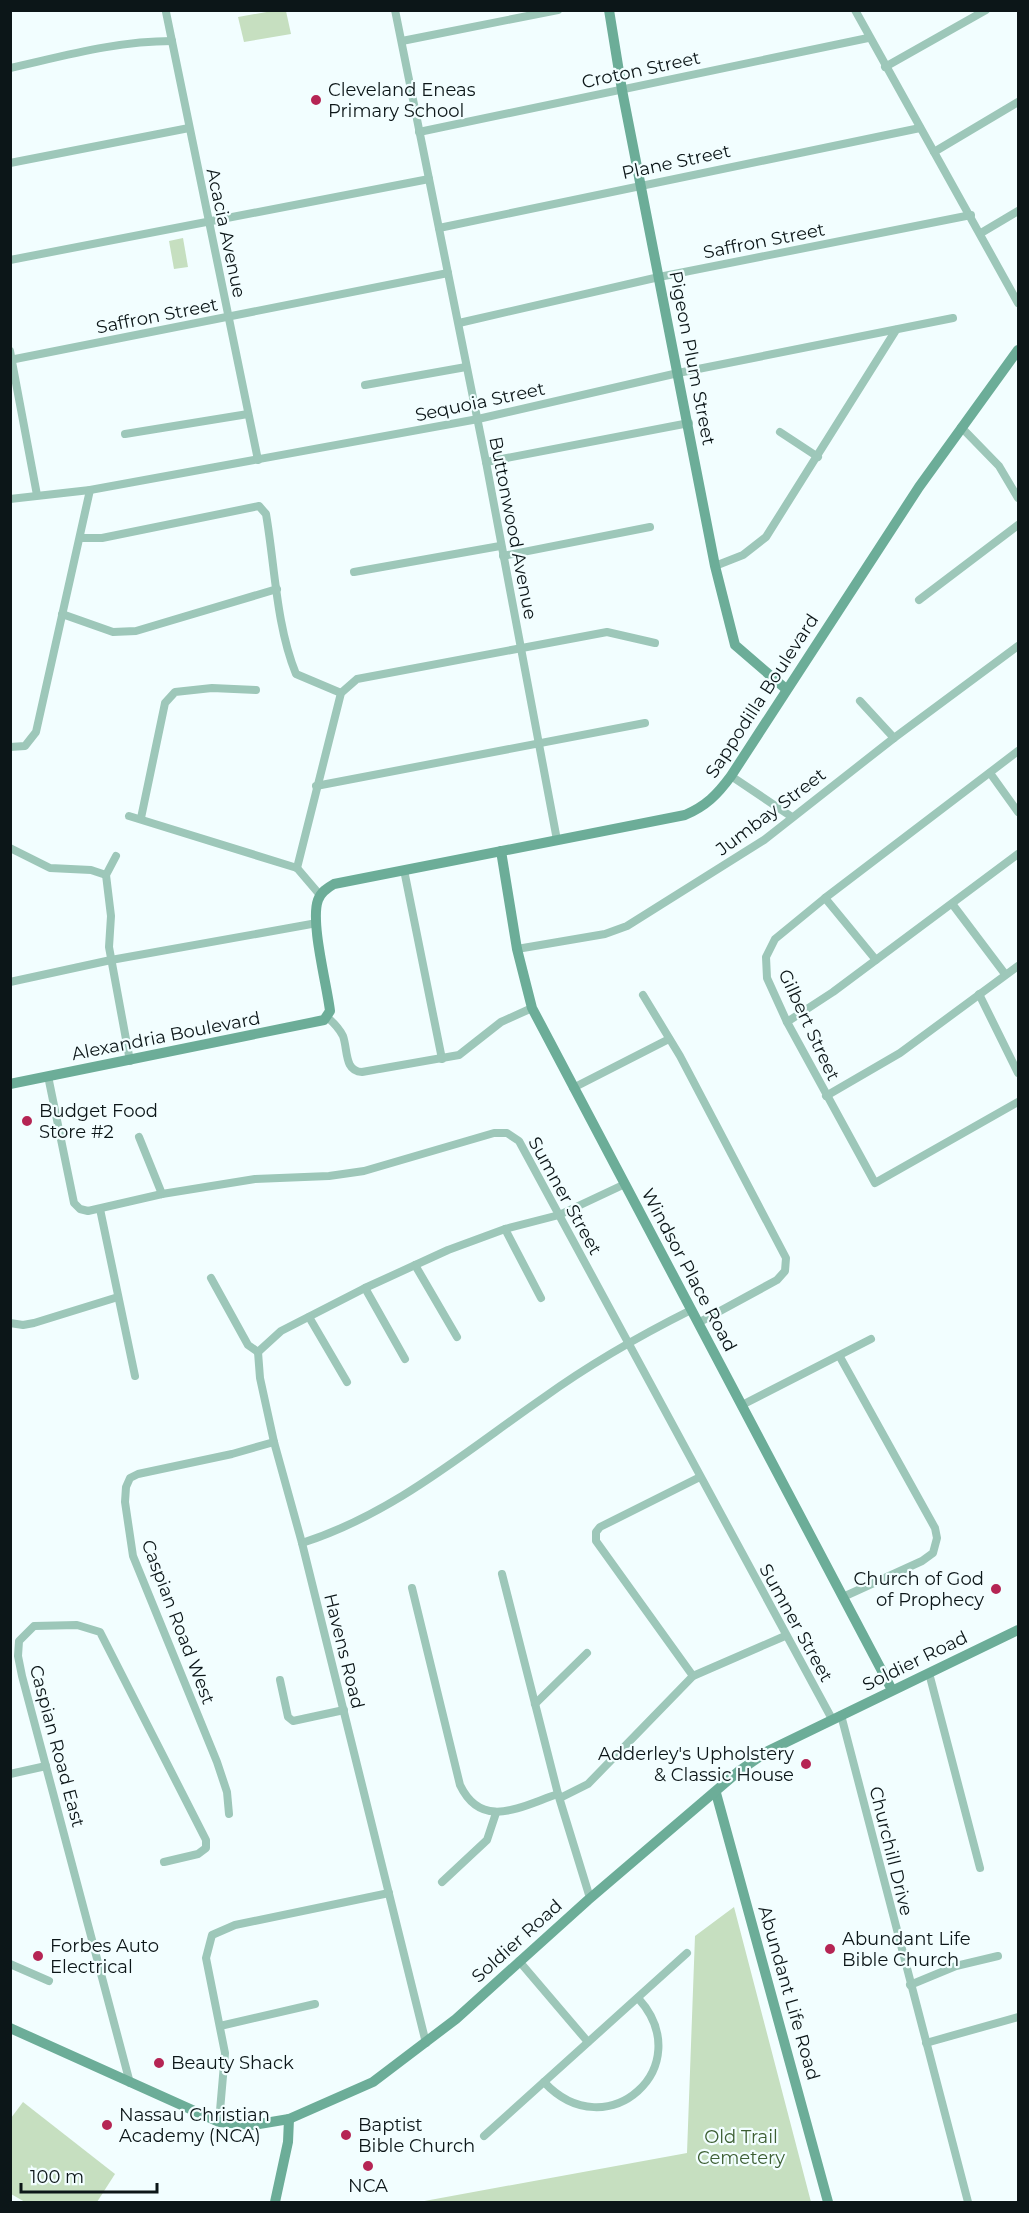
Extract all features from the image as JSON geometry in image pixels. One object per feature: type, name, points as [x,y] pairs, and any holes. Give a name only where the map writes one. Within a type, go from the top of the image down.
[{"type":"street","name":"Buttonwood Avenue","points":[[395,10],[478,419],[537,744],[557,840]]},
{"type":"street","points":[[402,41],[558,10]]},
{"type":"street","name":"Pigeon Plum Street","points":[[609,10],[622,90],[689,423],[715,566],[735,645],[786,689]]},
{"type":"street","points":[[855,10],[868,38],[981,233],[1018,303]]},
{"type":"street","points":[[885,67],[986,10]]},
{"type":"street","name":"Acacia Avenue","points":[[166,12],[258,460]]},
{"type":"street","name":"Croton Street","points":[[419,132],[868,38]]},
{"type":"street","points":[[10,68],[86,51],[149,41],[172,41]]},
{"type":"street","points":[[934,152],[1018,102]]},
{"type":"street","points":[[10,163],[189,128]]},
{"type":"street","name":"Plane Street","points":[[439,228],[640,184],[920,128]]},
{"type":"street","points":[[10,261],[429,179]]},
{"type":"street","points":[[981,233],[1018,211]]},
{"type":"street","name":"Saffron Street","points":[[459,323],[659,277],[970,215]]},
{"type":"street","name":"Saffron Street","points":[[11,360],[448,273]]},
{"type":"street","name":"Sequoia Street","points":[[10,499],[90,490],[478,419],[678,373],[953,318]]},
{"type":"street","points":[[715,566],[744,555],[766,537],[897,330]]},
{"type":"street","name":"Sappodilla Boulevard","points":[[321,895],[334,884],[685,815],[703,807],[718,794],[731,776],[786,689],[961,427],[1018,350]]},
{"type":"street","points":[[10,351],[37,495]]},
{"type":"street","points":[[365,385],[466,367]]},
{"type":"street","points":[[125,434],[249,414]]},
{"type":"street","points":[[486,462],[689,423]]},
{"type":"street","points":[[961,427],[999,466],[1018,498]]},
{"type":"street","points":[[780,432],[818,457]]},
{"type":"street","points":[[10,747],[25,746],[36,732],[90,490]]},
{"type":"street","points":[[80,538],[102,538],[259,506],[266,514],[290,660],[296,674],[341,693]]},
{"type":"street","points":[[919,600],[1018,525]]},
{"type":"street","points":[[503,556],[650,527]]},
{"type":"street","points":[[354,572],[501,546]]},
{"type":"street","points":[[62,614],[113,632],[136,631],[277,589]]},
{"type":"street","points":[[297,868],[341,693],[357,679],[607,632],[655,643]]},
{"type":"street","name":"Jumbay Street","points":[[517,949],[617,932],[764,840],[894,738],[1018,646]]},
{"type":"street","points":[[141,818],[165,703],[175,692],[212,688],[256,690]]},
{"type":"street","points":[[860,701],[894,738]]},
{"type":"street","points":[[316,786],[645,723]]},
{"type":"street","name":"Gilbert Street","points":[[1018,752],[825,898],[769,947],[766,967],[767,978],[787,1022],[875,1183],[1018,1102]]},
{"type":"street","points":[[990,773],[1018,812]]},
{"type":"street","points":[[731,776],[792,817]]},
{"type":"street","points":[[129,816],[297,868],[321,895],[317,903],[317,923],[329,1007],[327,1017],[343,1036],[350,1066],[355,1071],[362,1072],[442,1059],[459,1054],[501,1022],[532,1008]]},
{"type":"street","points":[[10,848],[50,868],[91,870],[106,875]]},
{"type":"street","name":"Windsor Place Road","points":[[501,851],[517,949],[532,1008],[892,1690]]},
{"type":"street","points":[[787,1022],[953,905],[1018,854]]},
{"type":"street","points":[[116,856],[106,875],[109,885],[111,960],[130,1061]]},
{"type":"street","points":[[404,870],[442,1059]]},
{"type":"street","points":[[825,898],[876,960]]},
{"type":"street","points":[[953,905],[1005,974]]},
{"type":"street","points":[[10,982],[111,960],[317,923]]},
{"type":"street","points":[[826,1096],[900,1053],[1018,966]]},
{"type":"street","points":[[979,994],[1018,1073]]},
{"type":"street","points":[[643,995],[669,1039],[786,1258],[785,1271],[777,1280],[698,1323]]},
{"type":"street","name":"Alexandria Boulevard","points":[[10,1084],[306,1026],[327,1017]]},
{"type":"street","points":[[573,1088],[669,1039]]},
{"type":"street","name":"Sumner Street","points":[[48,1076],[74,1203],[84,1211],[162,1194],[255,1179],[329,1176],[363,1171],[446,1145],[501,1132],[519,1141],[629,1341],[785,1636],[836,1717]]},
{"type":"street","points":[[139,1137],[162,1194]]},
{"type":"street","points":[[211,1278],[248,1346],[258,1352],[281,1331],[365,1288],[448,1250],[505,1229],[559,1215],[625,1184]]},
{"type":"street","points":[[100,1209],[135,1376]]},
{"type":"street","points":[[505,1229],[541,1298]]},
{"type":"street","points":[[416,1265],[457,1337]]},
{"type":"street","points":[[365,1288],[405,1359]]},
{"type":"street","points":[[10,1323],[23,1325],[34,1323],[118,1296]]},
{"type":"street","points":[[302,1543],[336,1532],[386,1507],[629,1341],[691,1310]]},
{"type":"street","points":[[309,1317],[347,1382]]},
{"type":"street","points":[[742,1405],[840,1357],[871,1339]]},
{"type":"street","name":"Havens Road","points":[[258,1352],[259,1369],[274,1442],[302,1543],[426,2043]]},
{"type":"street","points":[[840,1357],[935,1528],[937,1538],[933,1553],[922,1561],[843,1597]]},
{"type":"street","name":"Caspian Road West","points":[[229,1814],[227,1792],[217,1762],[134,1557],[125,1502],[126,1487],[130,1478],[138,1474],[232,1454],[274,1442]]},
{"type":"street","points":[[693,1676],[596,1541],[596,1532],[600,1527],[700,1477]]},
{"type":"street","points":[[502,1574],[559,1796],[590,1898]]},
{"type":"street","points":[[412,1588],[460,1785],[467,1799],[484,1812],[496,1813],[559,1796],[588,1784],[693,1676],[785,1636]]},
{"type":"street","name":"Caspian Road East","points":[[130,2083],[22,1676],[18,1656],[19,1641],[34,1626],[77,1625],[100,1632],[206,1840],[206,1848],[198,1854],[164,1862]]},
{"type":"street","name":"Soldier Road","points":[[10,2028],[219,2122],[242,2125],[290,2119],[373,2082],[426,2043],[590,1898],[740,1771],[768,1751],[1018,1630]]},
{"type":"street","points":[[535,1704],[587,1653]]},
{"type":"street","points":[[929,1673],[980,1868]]},
{"type":"street","points":[[280,1680],[288,1717],[293,1721],[344,1710]]},
{"type":"street","name":"Churchill Drive","points":[[836,1717],[968,2202]]},
{"type":"street","points":[[10,1774],[46,1766]]},
{"type":"street","name":"Abundant Life Road","points":[[716,1793],[828,2202]]},
{"type":"street","points":[[442,1882],[487,1840],[496,1813]]},
{"type":"street","points":[[219,2122],[225,2053],[206,1958],[212,1935],[235,1925],[389,1893]]},
{"type":"street","points":[[484,2136],[687,1953]]},
{"type":"street","points":[[910,1985],[956,1966],[998,1956]]},
{"type":"street","points":[[519,1961],[588,2042]]},
{"type":"street","points":[[10,1964],[50,1981]]},
{"type":"street","points":[[544,2082],[564,2099],[589,2108],[615,2105],[638,2091],[653,2070],[659,2045],[653,2019],[638,1998]]},
{"type":"street","points":[[220,2026],[315,2004]]},
{"type":"street","points":[[926,2043],[1018,2017]]},
{"type":"street","points":[[275,2202],[286,2153],[290,2119]]},
{"type":"green space","points":[[278,10],[286,11],[291,34],[244,42],[238,17]]},
{"type":"green space","points":[[183,238],[188,267],[174,269],[169,241]]},
{"type":"green space","name":"Old Trail Cemetery","points":[[734,1907],[811,2202],[419,2202],[687,2153],[695,1936]]},
{"type":"green space","points":[[23,2102],[115,2174],[97,2202],[25,2202],[11,2194],[11,2118]]},
{"type":"place","name":"Cleveland Eneas Primary School","points":[[316,100]]},
{"type":"place","name":"Budget Food Store #2","points":[[27,1121]]},
{"type":"place","name":"Church of God of Prophecy","points":[[996,1589]]},
{"type":"place","name":"Adderley's Upholstery & Classic House","points":[[806,1764]]},
{"type":"place","name":"Abundant Life Bible Church","points":[[830,1949]]},
{"type":"place","name":"Forbes Auto Electrical","points":[[38,1956]]},
{"type":"place","name":"Beauty Shack","points":[[159,2063]]},
{"type":"place","name":"Nassau Christian Academy (NCA)","points":[[107,2125]]},
{"type":"place","name":"Baptist Bible Church","points":[[346,2135]]},
{"type":"place","name":"NCA","points":[[368,2166]]}]
